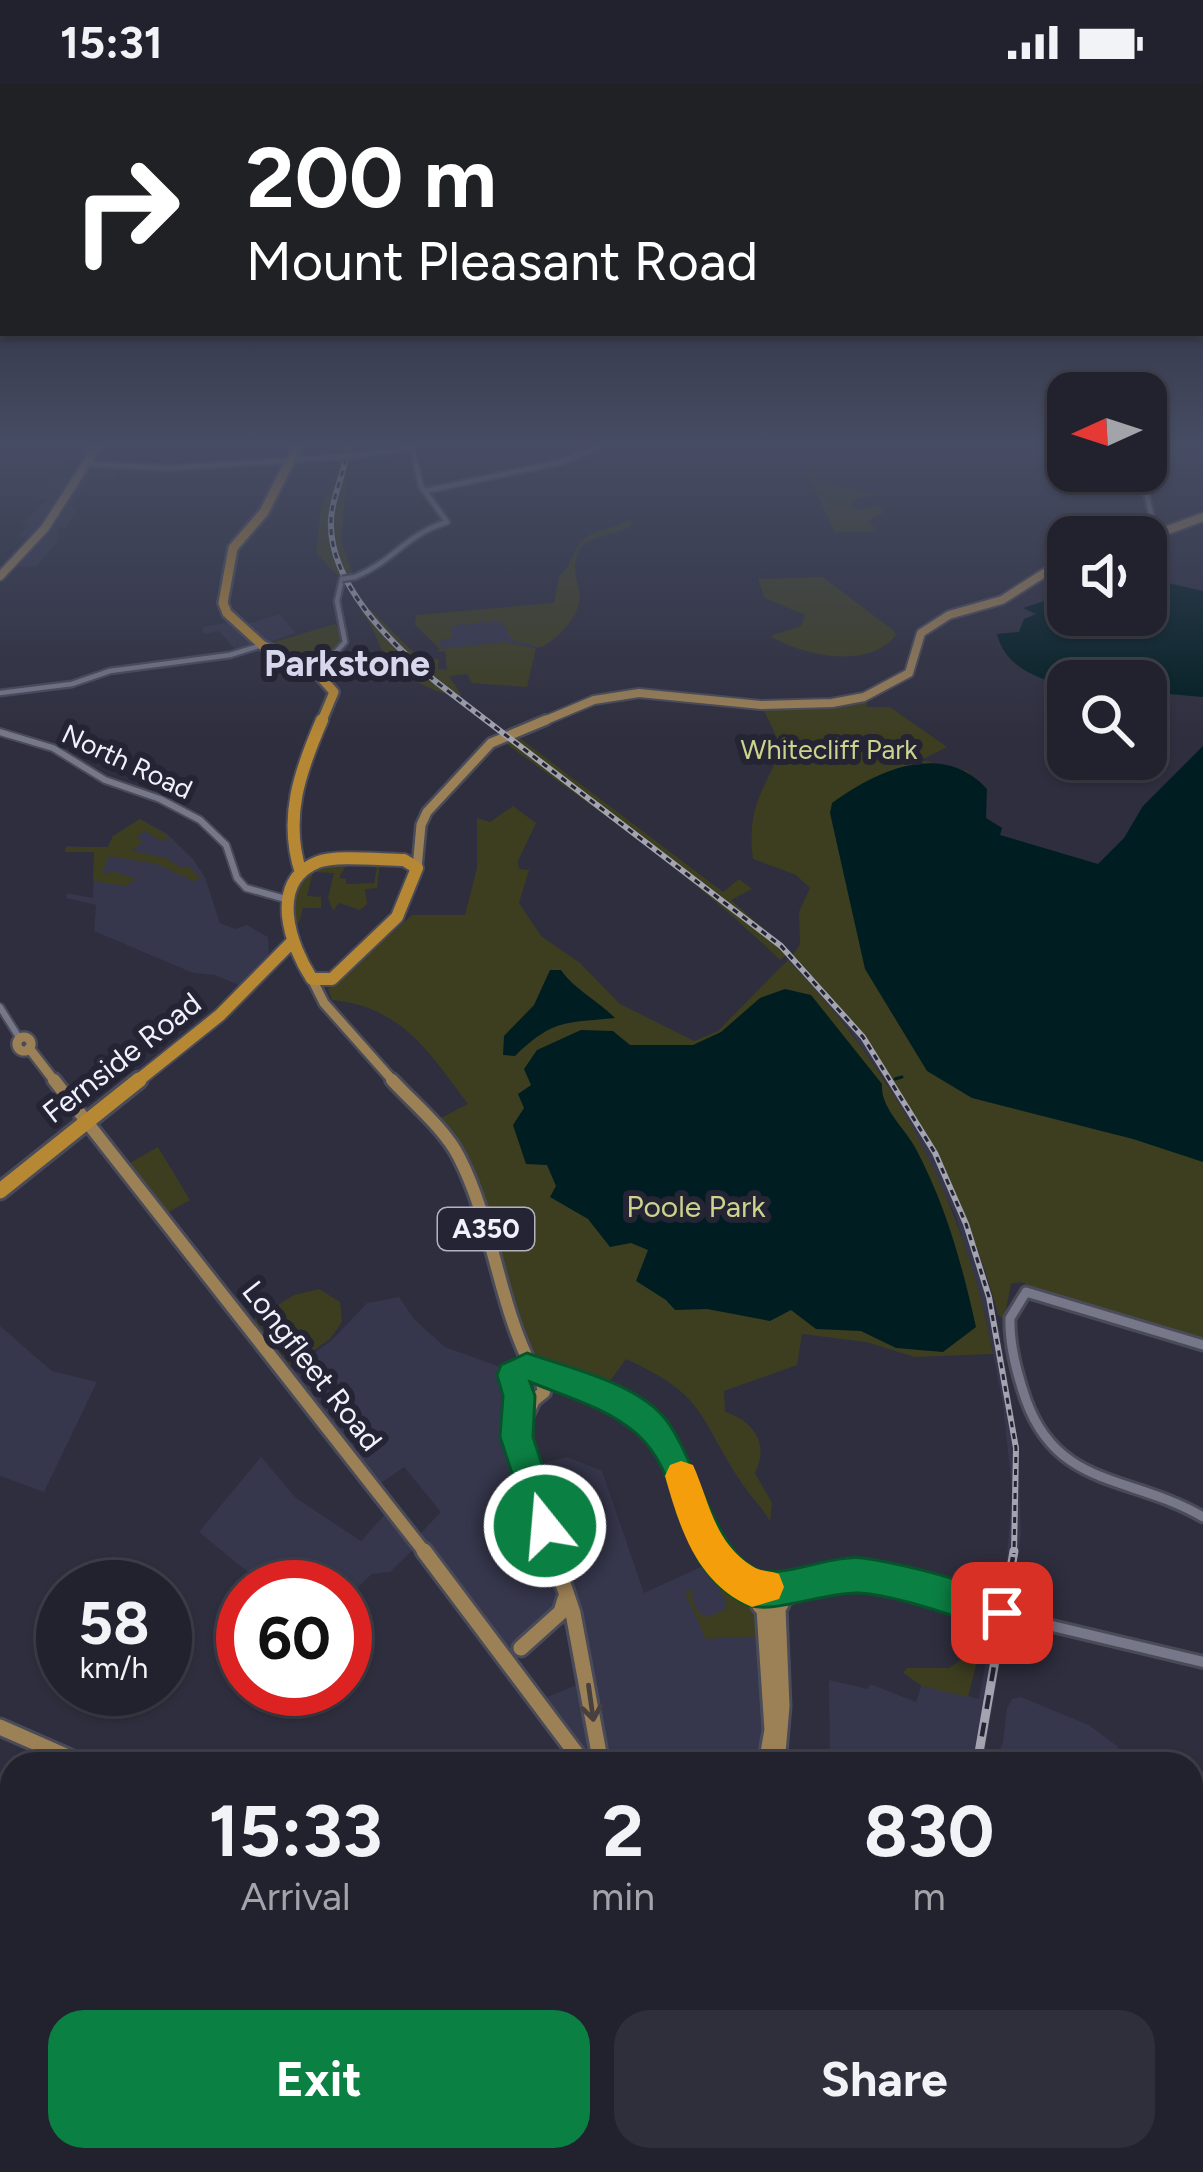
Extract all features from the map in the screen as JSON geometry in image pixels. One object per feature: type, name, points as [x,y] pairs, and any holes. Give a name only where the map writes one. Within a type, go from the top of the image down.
[{"type":"highway","points":[[235,544],[226,574],[224,607],[262,645],[316,673],[332,687],[334,701],[296,776],[293,846],[301,873]]},
{"type":"highway","points":[[269,960],[287,957],[323,980],[401,915],[415,888],[411,864],[318,862],[302,857],[293,846]]},
{"type":"highway","points":[[299,963],[291,943],[290,894],[301,873],[318,862]]},
{"type":"highway","name":"Fernside Road","points":[[0,1191],[220,1016],[269,960],[291,943]]},
{"type":"main road","points":[[0,576],[30,544]]},
{"type":"main road","points":[[411,864],[427,812],[499,739],[586,703],[622,695],[760,705],[864,697],[909,673],[916,639],[935,623],[996,602],[1047,571]]},
{"type":"main road","name":"A350","points":[[323,980],[331,1010],[460,1158],[493,1248],[520,1345],[534,1369]]},
{"type":"main road","name":"Longfleet Road","points":[[22,1045],[86,1120],[575,1752]]},
{"type":"main road","name":"A350","points":[[515,1370],[520,1345]]},
{"type":"main road","points":[[527,1467],[524,1421],[539,1396],[534,1369]]},
{"type":"main road","points":[[599,1752],[580,1641],[517,1437],[515,1370],[534,1369],[566,1381],[619,1403],[653,1427],[687,1488],[709,1550],[734,1577],[759,1592],[770,1586],[784,1669],[778,1689],[779,1752]]},
{"type":"main road","points":[[519,1396],[539,1396],[566,1381]]},
{"type":"main road","points":[[495,1644],[508,1650],[521,1648],[565,1606],[565,1591]]},
{"type":"main road","points":[[768,1752],[776,1602]]},
{"type":"main road","points":[[544,1628],[563,1623],[580,1641]]},
{"type":"main road","points":[[518,1674],[521,1648]]},
{"type":"main road","points":[[0,1727],[57,1752]]},
{"type":"street","points":[[316,673],[344,645],[337,601],[342,579],[377,568],[405,544]]},
{"type":"street","points":[[0,693],[262,645]]},
{"type":"street","name":"North Road","points":[[0,732],[53,748],[105,781],[189,814],[222,839],[237,878],[246,887],[290,894]]},
{"type":"street","points":[[0,1007],[22,1045]]},
{"type":"street","points":[[1203,1345],[1026,1292],[1014,1308],[1009,1328],[1029,1417],[1046,1445],[1085,1473],[1137,1486],[1203,1517]]},
{"type":"street","points":[[776,1602],[832,1582],[895,1583],[1154,1654],[1203,1662]]},
{"type":"shaded area","points":[[29,544],[56,544],[35,567],[10,566]]},
{"type":"shaded area","points":[[1167,583],[1203,591],[1203,697],[1167,694],[1167,660],[1047,660],[1047,680],[1024,670],[1008,656],[997,634],[1019,632],[1024,619],[1036,614],[1023,608],[1047,600],[1047,636],[1167,636]]},
{"type":"shaded area","points":[[280,614],[295,633],[239,653],[219,631],[204,634],[202,627],[236,621],[240,626]]},
{"type":"shaded area","points":[[565,615],[539,648],[505,642],[441,650],[434,619]]},
{"type":"shaded area","points":[[1203,746],[1203,1162],[972,1098],[927,1071],[865,969],[830,813],[832,803],[889,771],[930,763],[951,766],[987,789],[986,818],[1002,828],[1000,835],[1098,864],[1124,838],[1143,806]]},
{"type":"shaded area","points":[[140,819],[166,833],[193,859],[205,877],[220,923],[235,929],[247,925],[268,937],[269,960],[248,989],[215,975],[193,973],[94,931],[96,905],[66,898],[67,893],[93,898],[95,852],[65,852],[66,846],[107,848],[113,836]]},
{"type":"shaded area","points":[[793,955],[862,1032],[911,1102],[967,1219],[1000,1332],[1018,1445],[1021,1534],[985,1752],[830,1752],[829,1680],[868,1689],[870,1684],[916,1702],[922,1683],[979,1699],[1006,1571],[1012,1491],[1003,1404],[986,1318],[955,1214],[886,1081],[849,1029],[788,960]]},
{"type":"shaded area","points":[[550,970],[561,970],[615,1018],[561,1025],[515,1056],[503,1055],[504,1036],[534,1005]]},
{"type":"shaded area","points":[[785,989],[811,995],[882,1084],[889,1110],[916,1149],[936,1192],[976,1327],[943,1352],[896,1348],[861,1331],[816,1329],[791,1310],[770,1321],[707,1309],[675,1310],[636,1281],[648,1250],[631,1243],[610,1247],[588,1219],[550,1197],[556,1186],[547,1165],[526,1164],[513,1125],[524,1108],[518,1094],[531,1085],[524,1069],[537,1050],[581,1030],[613,1031],[630,1045],[693,1045],[721,1032],[760,998]]},
{"type":"shaded area","points":[[399,1297],[414,1319],[445,1347],[514,1372],[527,1467],[567,1457],[602,1471],[644,1593],[716,1560],[758,1598],[765,1752],[575,1752],[537,1701],[587,1681],[570,1626],[556,1624],[521,1648],[501,1647],[418,1545],[390,1572],[372,1574],[372,1560],[233,1560],[199,1532],[261,1457],[296,1498],[361,1541],[390,1509],[414,1540],[441,1512],[404,1467],[373,1489],[284,1375],[332,1340],[367,1303]]},
{"type":"shaded area","points":[[0,1326],[52,1371],[97,1382],[44,1492],[0,1476]]},
{"type":"shaded area","points":[[1021,1697],[1089,1725],[1120,1752],[999,1752],[1012,1699]]},
{"type":"green space","points":[[317,544],[343,544],[353,575],[340,578],[316,553]]},
{"type":"green space","points":[[585,544],[575,567],[578,606],[563,631],[549,643],[542,647],[512,640],[501,621],[483,623],[481,618],[479,623],[464,625],[459,620],[460,625],[450,627],[453,638],[439,640],[441,649],[505,642],[536,648],[527,687],[472,683],[467,674],[449,676],[462,696],[427,687],[386,656],[362,612],[371,610],[422,661],[439,659],[438,669],[447,670],[445,651],[437,652],[440,649],[415,625],[416,615],[554,603],[559,576]]},
{"type":"green space","points":[[823,577],[896,635],[870,653],[853,656],[818,654],[770,636],[801,626],[805,615],[765,598],[758,579]]},
{"type":"green space","points":[[335,624],[340,644],[315,669],[267,644]]},
{"type":"green space","name":"Whitecliff Park","points":[[868,700],[866,707],[890,707],[947,747],[921,760],[967,771],[987,789],[986,804],[967,800],[1203,1089],[1203,1342],[1020,1282],[1011,1284],[1004,1320],[964,1214],[918,1122],[861,1036],[793,955],[800,944],[799,912],[810,888],[796,875],[753,859],[754,813],[782,748],[761,705]]},
{"type":"green space","points":[[517,736],[723,892],[739,879],[752,889],[731,900],[790,952],[780,960],[680,872],[501,740]]},
{"type":"green space","name":"Poole Park","points":[[513,806],[536,823],[518,861],[519,869],[529,870],[519,903],[541,936],[580,963],[620,1004],[694,1041],[718,1031],[788,960],[861,1046],[892,1093],[944,1192],[964,1244],[993,1354],[915,1357],[866,1342],[802,1334],[797,1365],[724,1391],[725,1412],[751,1427],[759,1443],[755,1473],[772,1503],[770,1521],[697,1409],[672,1384],[626,1359],[603,1391],[558,1372],[532,1351],[523,1339],[461,1150],[441,1118],[468,1104],[412,1035],[377,1012],[332,1000],[328,989],[412,915],[465,915],[477,868],[477,818],[490,822]]},
{"type":"green space","points":[[140,819],[170,837],[161,841],[145,831],[136,837],[143,842],[132,851],[188,866],[201,879],[193,881],[157,864],[109,856],[102,873],[136,879],[126,886],[93,881],[94,852],[65,852],[66,847],[108,847],[113,836]]},
{"type":"green space","points":[[380,863],[377,888],[365,889],[367,904],[360,910],[339,903],[333,911],[328,898],[334,873],[313,872],[307,896],[321,897],[321,908],[303,908],[299,923],[294,924],[297,882],[319,865],[347,864],[339,878],[346,879],[346,884],[374,883],[377,868],[367,864]]},
{"type":"green space","points":[[158,1147],[190,1200],[167,1213],[130,1163]]},
{"type":"green space","points":[[319,1289],[340,1302],[342,1322],[330,1339],[291,1366],[254,1320],[294,1295]]},
{"type":"green space","points":[[725,1577],[756,1610],[762,1636],[706,1639],[685,1593],[694,1589],[691,1597],[699,1613],[708,1617],[724,1610],[727,1603],[717,1585]]},
{"type":"green space","points":[[981,1646],[968,1697],[922,1686],[903,1673],[907,1668],[949,1668]]},
{"type":"waterway","points":[[895,1079],[902,1077]]},
{"type":"railway","points":[[333,544],[351,589],[400,649],[435,681],[781,946],[863,1037],[935,1153],[966,1224],[989,1297],[1016,1448],[1014,1554]]},
{"type":"railway","points":[[979,1752],[1014,1551]]},
{"type":"slow traffic","points":[[681,1476],[696,1524],[716,1560],[752,1589],[759,1592],[766,1587]]},
{"type":"district","name":"Parkstone","points":[[347,663]]},
{"type":"route","points":[[545,1526],[522,1460],[515,1421],[519,1396],[512,1375],[527,1366],[619,1403],[653,1427],[687,1488],[709,1550],[752,1589],[759,1592],[770,1586],[778,1590],[820,1577],[862,1575],[1002,1613]]}]
